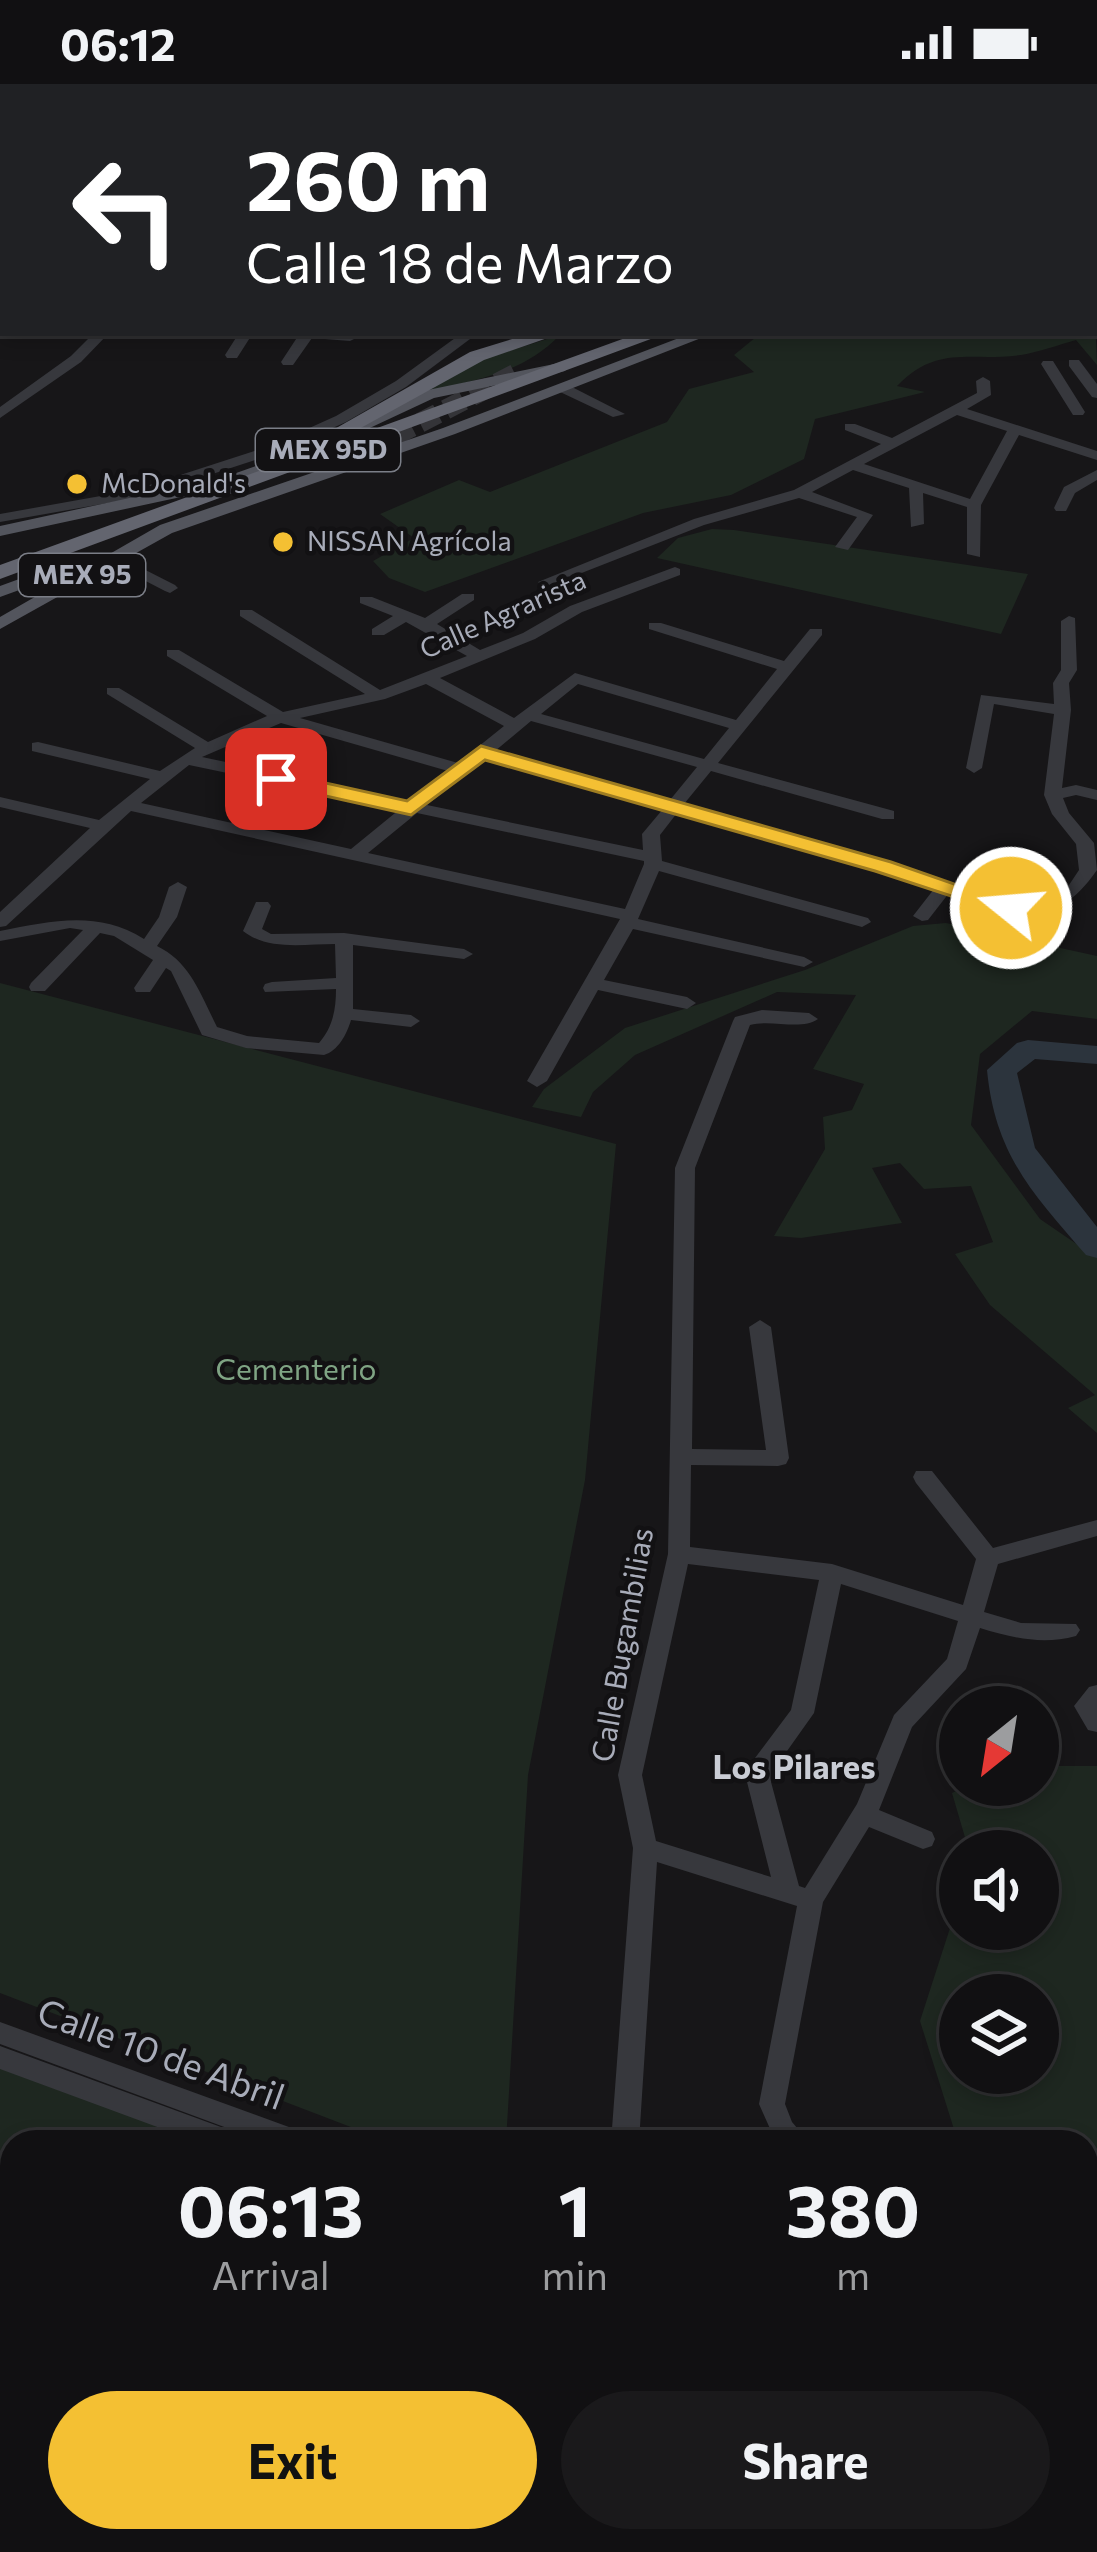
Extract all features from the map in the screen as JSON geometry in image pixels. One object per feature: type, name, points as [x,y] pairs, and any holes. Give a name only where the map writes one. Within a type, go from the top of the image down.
[{"type":"highway","points":[[339,426],[477,356],[542,336]]},
{"type":"highway","points":[[567,336],[522,371],[621,336]]},
{"type":"highway","name":"MEX 95D","points":[[0,557],[622,336]]},
{"type":"highway","name":"MEX 95D","points":[[0,572],[650,336]]},
{"type":"highway","points":[[166,529],[394,436]]},
{"type":"main road","name":"MEX 95","points":[[0,531],[256,473],[339,426],[446,388],[591,362],[673,336]]},
{"type":"main road","name":"MEX 95","points":[[0,590],[698,336]]},
{"type":"main road","name":"MEX 95","points":[[0,518],[142,501]]},
{"type":"main road","name":"MEX 95","points":[[0,625],[166,529]]},
{"type":"street","points":[[0,414],[76,359],[99,336]]},
{"type":"street","points":[[232,355],[244,336]]},
{"type":"street","points":[[288,362],[305,336]]},
{"type":"street","points":[[0,518],[137,494],[339,426],[467,336]]},
{"type":"street","points":[[1048,364],[1078,412]]},
{"type":"street","points":[[1074,364],[1097,394]]},
{"type":"street","points":[[546,582],[622,550],[799,494],[958,411],[984,395],[983,382]]},
{"type":"street","points":[[563,388],[618,414]]},
{"type":"street","points":[[958,411],[1097,456]]},
{"type":"street","points":[[850,427],[896,443]]},
{"type":"street","points":[[975,554],[974,506],[1014,430]]},
{"type":"street","points":[[916,524],[908,485],[921,464]]},
{"type":"street","points":[[855,466],[974,506]]},
{"type":"street","points":[[1061,508],[1069,490],[1097,474]]},
{"type":"street","points":[[799,494],[866,515],[843,547]]},
{"type":"street","name":"Calle Agrarista","points":[[0,922],[102,826],[186,759],[207,748],[280,717],[379,696],[427,678],[576,609],[675,572],[622,550]]},
{"type":"street","points":[[112,559],[170,588]]},
{"type":"street","points":[[426,624],[468,597]]},
{"type":"street","points":[[366,600],[426,624],[478,656]]},
{"type":"street","points":[[246,613],[379,696]]},
{"type":"street","points":[[378,632],[405,616]]},
{"type":"street","points":[[481,752],[672,810],[883,866],[1011,908],[1037,910],[1075,890],[1088,870],[1085,843],[1061,814],[1053,795],[1063,710],[1061,683],[1070,670],[1069,621]]},
{"type":"street","points":[[655,626],[788,667]]},
{"type":"street","points":[[537,1081],[629,919],[652,860],[651,834],[816,632]]},
{"type":"street","points":[[172,653],[280,717],[460,769]]},
{"type":"street","points":[[427,678],[520,720],[887,815]]},
{"type":"street","points":[[354,855],[574,678],[740,726]]},
{"type":"street","points":[[112,691],[207,748]]},
{"type":"street","points":[[974,768],[987,698],[1063,710]]},
{"type":"street","points":[[38,747],[163,777]]},
{"type":"street","points":[[186,759],[652,860],[862,922]]},
{"type":"street","points":[[1053,795],[1076,790],[1097,795]]},
{"type":"street","points":[[0,802],[102,826]]},
{"type":"street","points":[[127,805],[804,962]]},
{"type":"street","points":[[143,988],[178,887]]},
{"type":"street","points":[[922,916],[944,888]]},
{"type":"street","points":[[262,906],[252,931],[258,936],[344,938],[464,954]]},
{"type":"street","points":[[0,936],[70,922],[98,925],[157,951],[179,968],[209,1030],[246,1042],[323,1049],[337,1037],[346,1014],[344,938]]},
{"type":"street","points":[[38,987],[98,925]]},
{"type":"street","points":[[272,988],[344,983]]},
{"type":"street","points":[[592,983],[687,1003]]},
{"type":"street","points":[[346,1014],[411,1021]]},
{"type":"street","name":"Calle Bugambilias","points":[[626,2130],[645,1848],[630,1775],[679,1554],[685,1168],[742,1021],[762,1016],[809,1019]]},
{"type":"street","points":[[680,1457],[778,1459],[760,1327]]},
{"type":"street","points":[[928,1483],[988,1558]]},
{"type":"street","points":[[988,1558],[1097,1528]]},
{"type":"street","points":[[679,1554],[832,1573],[1021,1632],[1068,1630]]},
{"type":"street","points":[[800,1896],[862,1814],[902,1722],[958,1663],[976,1615],[988,1558]]},
{"type":"street","points":[[782,2130],[772,2104],[800,1896],[759,1782],[764,1765],[802,1713],[832,1573]]},
{"type":"street","points":[[1097,1694],[1086,1706],[1097,1723]]},
{"type":"street","points":[[862,1814],[923,1839]]},
{"type":"street","points":[[645,1848],[800,1896]]},
{"type":"street","name":"Calle 10 de Abril","points":[[0,2033],[265,2130]]},
{"type":"street","name":"Calle 10 de Abril","points":[[0,2057],[198,2130]]},
{"type":"green space","points":[[559,336],[505,371],[400,401],[483,359]]},
{"type":"green space","points":[[757,336],[1096,336],[1097,365],[1076,340],[1021,355],[955,357],[926,364],[897,386],[925,392],[815,419],[804,459],[731,495],[643,513],[425,592],[389,578],[373,561],[414,538],[380,514],[459,480],[490,492],[667,422],[689,389],[754,372],[734,355]]},
{"type":"green space","points":[[712,529],[1028,574],[1001,634],[657,558],[678,538]]},
{"type":"green space","points":[[946,923],[1097,956],[1097,1019],[1032,1011],[980,1054],[971,1125],[1040,1219],[1097,1258],[1097,1433],[1068,1408],[1095,1395],[990,1305],[955,1254],[993,1242],[971,1186],[924,1189],[900,1163],[872,1168],[902,1223],[801,1238],[774,1236],[825,1149],[823,1117],[852,1110],[864,1084],[813,1069],[856,995],[777,992],[635,1055],[593,1092],[581,1117],[532,1107],[544,1089],[625,1028],[805,970],[913,926]]},
{"type":"green space","name":"Cementerio","points":[[0,983],[616,1144],[585,1480],[528,1775],[507,2130],[359,2130],[0,1993]]},
{"type":"green space","points":[[1059,1766],[1097,1766],[1097,2130],[954,2130],[943,2094],[1059,2094],[1059,1974],[939,1974],[939,2082],[920,2021],[943,1950],[1059,1950],[1059,1830],[963,1830],[956,1806],[1059,1806]]},
{"type":"green space","points":[[0,2063],[170,2130],[0,2130]]},
{"type":"waterway","points":[[1097,1055],[1028,1049],[1002,1070],[1005,1101],[1019,1148],[1044,1186],[1097,1247]]},
{"type":"tunnel","points":[[394,436],[517,373]]},
{"type":"place","name":"McDonald's","points":[[77,484]]},
{"type":"place","name":"NISSAN Agrícola","points":[[283,542]]},
{"type":"district","name":"Los Pilares","points":[[794,1767]]},
{"type":"route","points":[[276,779],[411,808],[481,752],[672,810],[883,866],[1011,908]]}]
